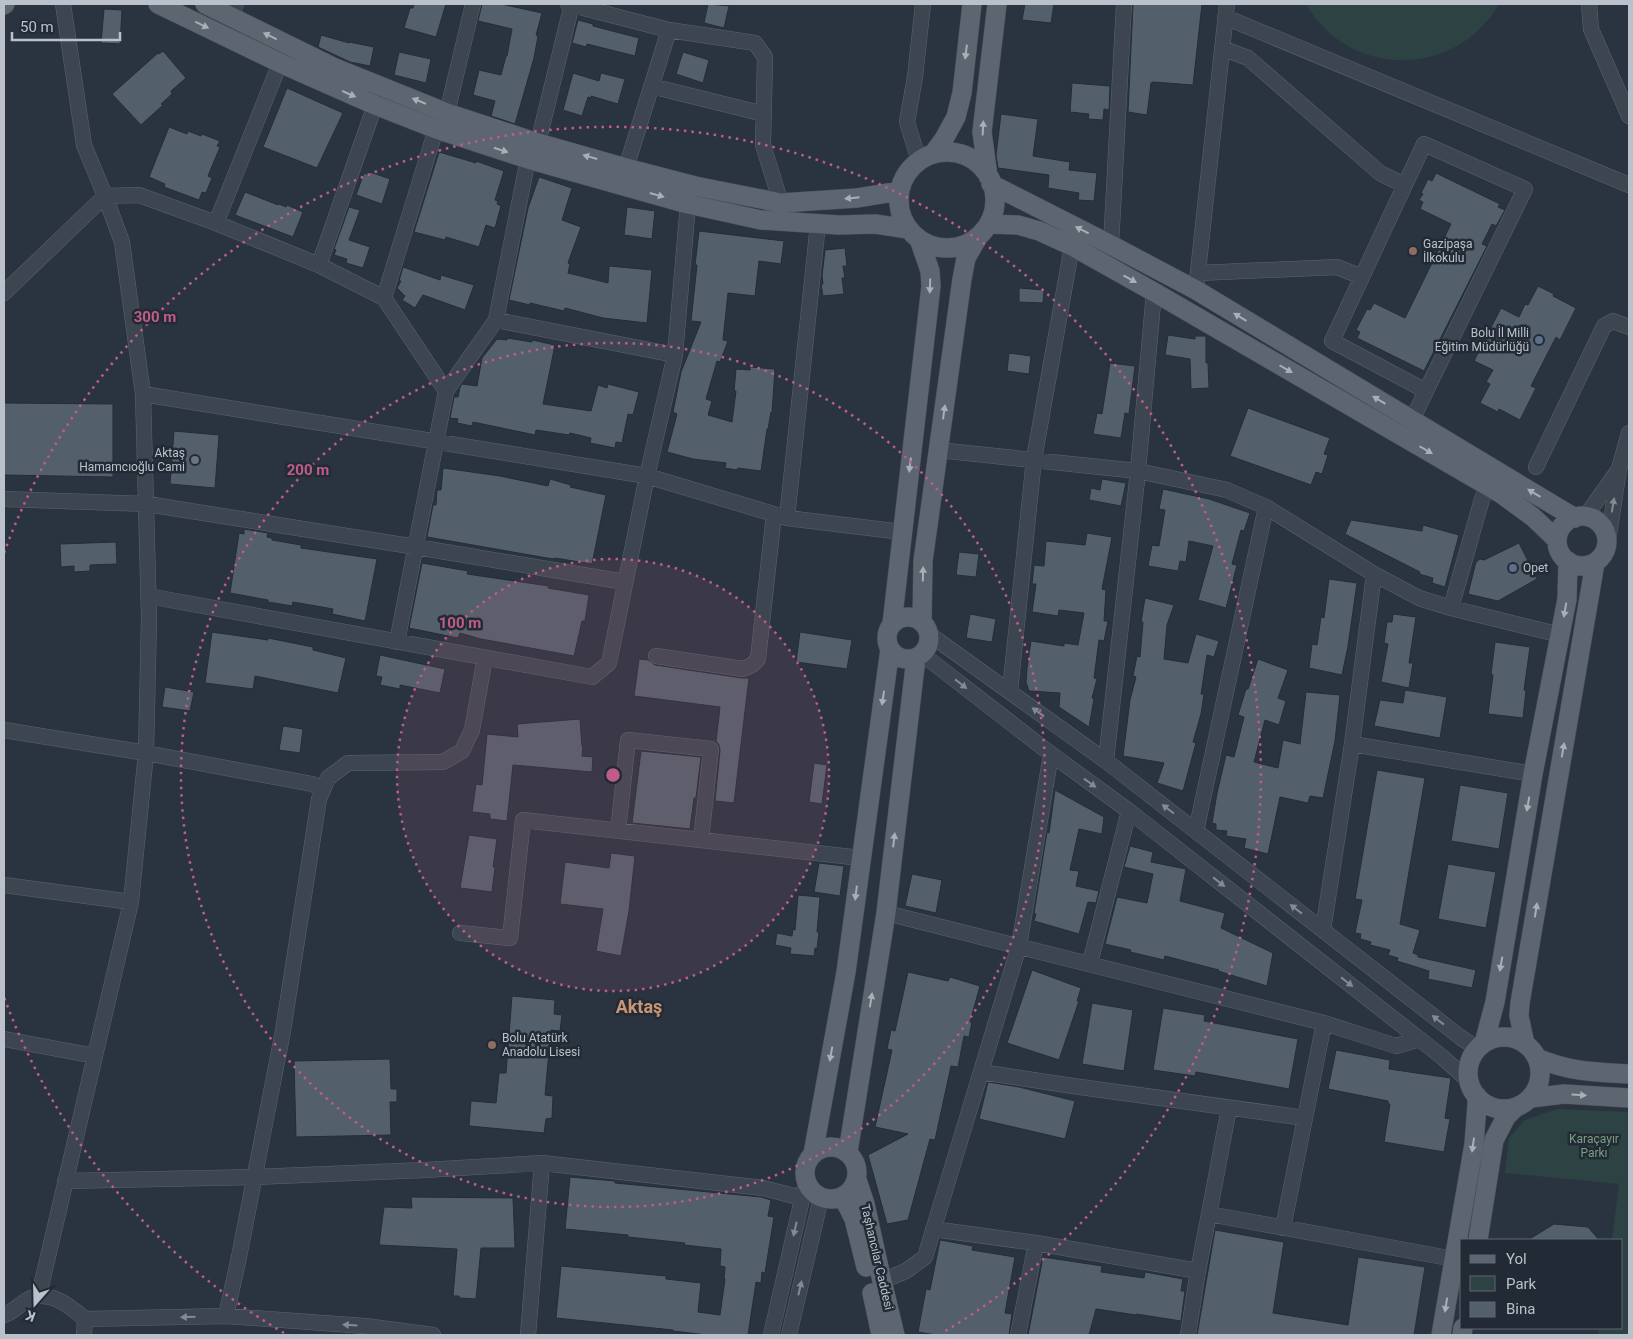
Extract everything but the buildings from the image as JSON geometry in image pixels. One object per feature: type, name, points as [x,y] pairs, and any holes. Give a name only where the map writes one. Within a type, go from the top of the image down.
[{"type":"main road","points":[[158,4],[280,63],[375,105],[436,129],[528,159],[688,204],[761,220],[818,224],[875,224],[913,234],[932,246],[948,248],[964,245],[984,230],[1018,225],[1039,231],[1072,246],[1154,292],[1488,486],[1533,517],[1557,540],[1560,551],[1568,561],[1579,566],[1587,566],[1596,563],[1602,557],[1608,541],[1606,533],[1596,520],[1580,517],[1412,420],[1197,282],[1111,245],[990,180],[977,163],[963,155],[948,152],[926,158]]},
{"type":"main road","points":[[205,4],[234,10],[333,67],[447,113],[538,143],[626,168],[695,186],[781,202],[857,198],[900,191]]},
{"type":"main road","points":[[813,1154],[846,972],[890,649],[887,637],[892,624],[931,286],[930,271],[913,234],[901,215],[898,200],[901,185],[908,171],[926,158],[944,139],[956,116],[962,93],[972,4]]},
{"type":"main road","points":[[890,649],[900,658],[906,660],[919,656],[928,647],[925,628],[923,560],[962,279],[966,258],[984,230],[994,208],[994,192],[990,180],[982,132],[997,4]]},
{"type":"main road","points":[[1557,540],[1561,528],[1565,524],[1580,517]]},
{"type":"main road","points":[[1441,1335],[1474,1144],[1478,1105],[1469,1064],[1481,1046],[1495,1002],[1533,774],[1561,636],[1567,599],[1568,561]]},
{"type":"main road","points":[[1478,1239],[1494,1140],[1506,1117],[1523,1103],[1539,1083],[1540,1074],[1519,1016],[1520,1003],[1596,563]]},
{"type":"main road","points":[[892,624],[903,618],[910,617],[925,628]]},
{"type":"main road","points":[[848,1152],[886,913],[919,656]]},
{"type":"main road","points":[[1481,1046],[1501,1038],[1518,1040],[1531,1051],[1556,1066],[1575,1070],[1629,1074]]},
{"type":"main road","points":[[1473,1089],[1491,1107],[1508,1109],[1523,1103],[1564,1094],[1629,1098]]},
{"type":"main road","points":[[827,1147],[834,1147],[848,1152],[857,1165],[857,1180],[854,1187],[843,1197],[836,1199],[821,1198],[804,1190],[806,1166],[808,1159],[813,1154],[827,1147]]},
{"type":"main road","name":"Taşhancılar Caddesi","points":[[857,1180],[869,1220],[896,1335]]},
{"type":"main road","name":"Taşhancılar Caddesi","points":[[843,1197],[854,1218],[862,1247],[881,1335]]},
{"type":"street","points":[[39,1295],[131,902],[146,753],[149,617],[143,394],[122,242],[106,196],[84,146],[63,4]]},
{"type":"street","points":[[447,113],[473,4]]},
{"type":"street","points":[[538,143],[571,4],[669,30],[755,44],[765,57],[763,145],[781,202]]},
{"type":"street","points":[[923,4],[915,77],[907,122],[926,158]]},
{"type":"street","points":[[1111,245],[1124,4]]},
{"type":"street","points":[[1589,4],[1591,29],[1629,116]]},
{"type":"street","points":[[1362,277],[1337,267],[1197,282],[1226,10],[1629,185]]},
{"type":"street","points":[[626,168],[669,30]]},
{"type":"street","points":[[1222,48],[1248,58],[1380,174],[1404,185]]},
{"type":"street","points":[[216,223],[280,63]]},
{"type":"street","points":[[651,86],[764,114]]},
{"type":"street","points":[[319,265],[375,105]]},
{"type":"street","points":[[384,298],[436,129]]},
{"type":"street","points":[[1412,420],[1525,190],[1424,144],[1332,341],[1426,391]]},
{"type":"street","points":[[397,642],[446,391],[496,320],[528,159]]},
{"type":"street","points":[[4,293],[106,196],[139,195],[216,223],[319,265],[384,298],[446,391]]},
{"type":"street","points":[[148,596],[592,677],[609,663],[647,476],[675,355],[688,204]]},
{"type":"street","points":[[656,656],[743,669],[758,659],[781,516],[818,224]]},
{"type":"street","points":[[1010,691],[1034,459],[1072,246]]},
{"type":"street","points":[[1106,762],[1138,470],[1154,292]]},
{"type":"street","points":[[496,320],[675,355]]},
{"type":"street","points":[[1536,468],[1604,326],[1613,321],[1629,327]]},
{"type":"street","points":[[143,394],[647,476],[781,516],[902,532]]},
{"type":"street","points":[[1608,541],[1619,469],[1629,433]]},
{"type":"street","points":[[938,450],[1138,470],[1228,490],[1266,506],[1374,574],[1419,598],[1561,636]]},
{"type":"street","points":[[1580,517],[1619,469]]},
{"type":"street","points":[[1451,608],[1482,498],[1488,486]]},
{"type":"street","points":[[4,500],[147,504],[625,582]]},
{"type":"street","points":[[1196,831],[1266,506]]},
{"type":"street","points":[[1323,930],[1352,744],[1374,574]]},
{"type":"street","points":[[925,628],[1106,762],[1460,1037],[1481,1046]]},
{"type":"street","points":[[919,656],[1129,811],[1420,1039],[1473,1089]]},
{"type":"street","points":[[226,1316],[283,1031],[319,798],[328,778],[348,763],[443,762],[462,751],[472,730],[485,658]]},
{"type":"street","points":[[4,730],[146,753],[312,784],[323,789]]},
{"type":"street","points":[[618,831],[628,740],[702,748],[711,750],[701,840]]},
{"type":"street","points":[[1352,744],[1533,774]]},
{"type":"street","points":[[882,1281],[906,1271],[925,1257],[1019,946],[1051,754]]},
{"type":"street","points":[[1090,963],[1129,811]]},
{"type":"street","points":[[460,932],[510,938],[523,820],[861,858]]},
{"type":"street","points":[[4,885],[131,902]]},
{"type":"street","points":[[886,913],[1324,1023],[1396,1046],[1420,1039]]},
{"type":"street","points":[[1283,1228],[1324,1023]]},
{"type":"street","points":[[4,1039],[94,1056]]},
{"type":"street","points":[[981,1072],[1305,1118]]},
{"type":"street","points":[[1188,1335],[1198,1271],[1229,1108]]},
{"type":"street","points":[[528,1335],[542,1163]]},
{"type":"street","points":[[65,1181],[255,1177],[542,1163],[764,1188],[804,1190],[771,1335]]},
{"type":"street","points":[[789,1335],[821,1198]]},
{"type":"street","points":[[1209,1214],[1454,1259]]},
{"type":"street","points":[[933,1229],[1036,1243],[1198,1271]]},
{"type":"street","points":[[1018,1335],[1036,1243]]},
{"type":"street","points":[[4,1315],[14,1312],[25,1301],[39,1295],[56,1299],[73,1308],[85,1319],[226,1316],[365,1326],[433,1335]]},
{"type":"street","points":[[84,1335],[85,1319]]},
{"type":"green space","points":[[1306,4],[1499,4],[1480,29],[1457,46],[1430,57],[1402,60],[1375,57],[1348,46],[1325,29]]},
{"type":"green space","name":"Karaçayır Parkı","points":[[1557,1109],[1629,1112],[1629,1335],[1598,1335],[1599,1329],[1623,1329],[1623,1239],[1612,1239],[1619,1184],[1505,1173],[1509,1138],[1525,1120]]},
{"type":"place","name":"Gazipaşa İlkokulu","points":[[1413,251]]},
{"type":"place","name":"Bolu İl Milli Eğitim Müdürlüğü","points":[[1539,340]]},
{"type":"place","name":"Aktaş Hamamcıoğlu Cami","points":[[195,460]]},
{"type":"place","name":"Opet","points":[[1513,568]]},
{"type":"place","name":"Bolu Atatürk Anadolu Lisesi","points":[[492,1045]]},
{"type":"district","name":"Aktaş","points":[[639,1006]]}]
